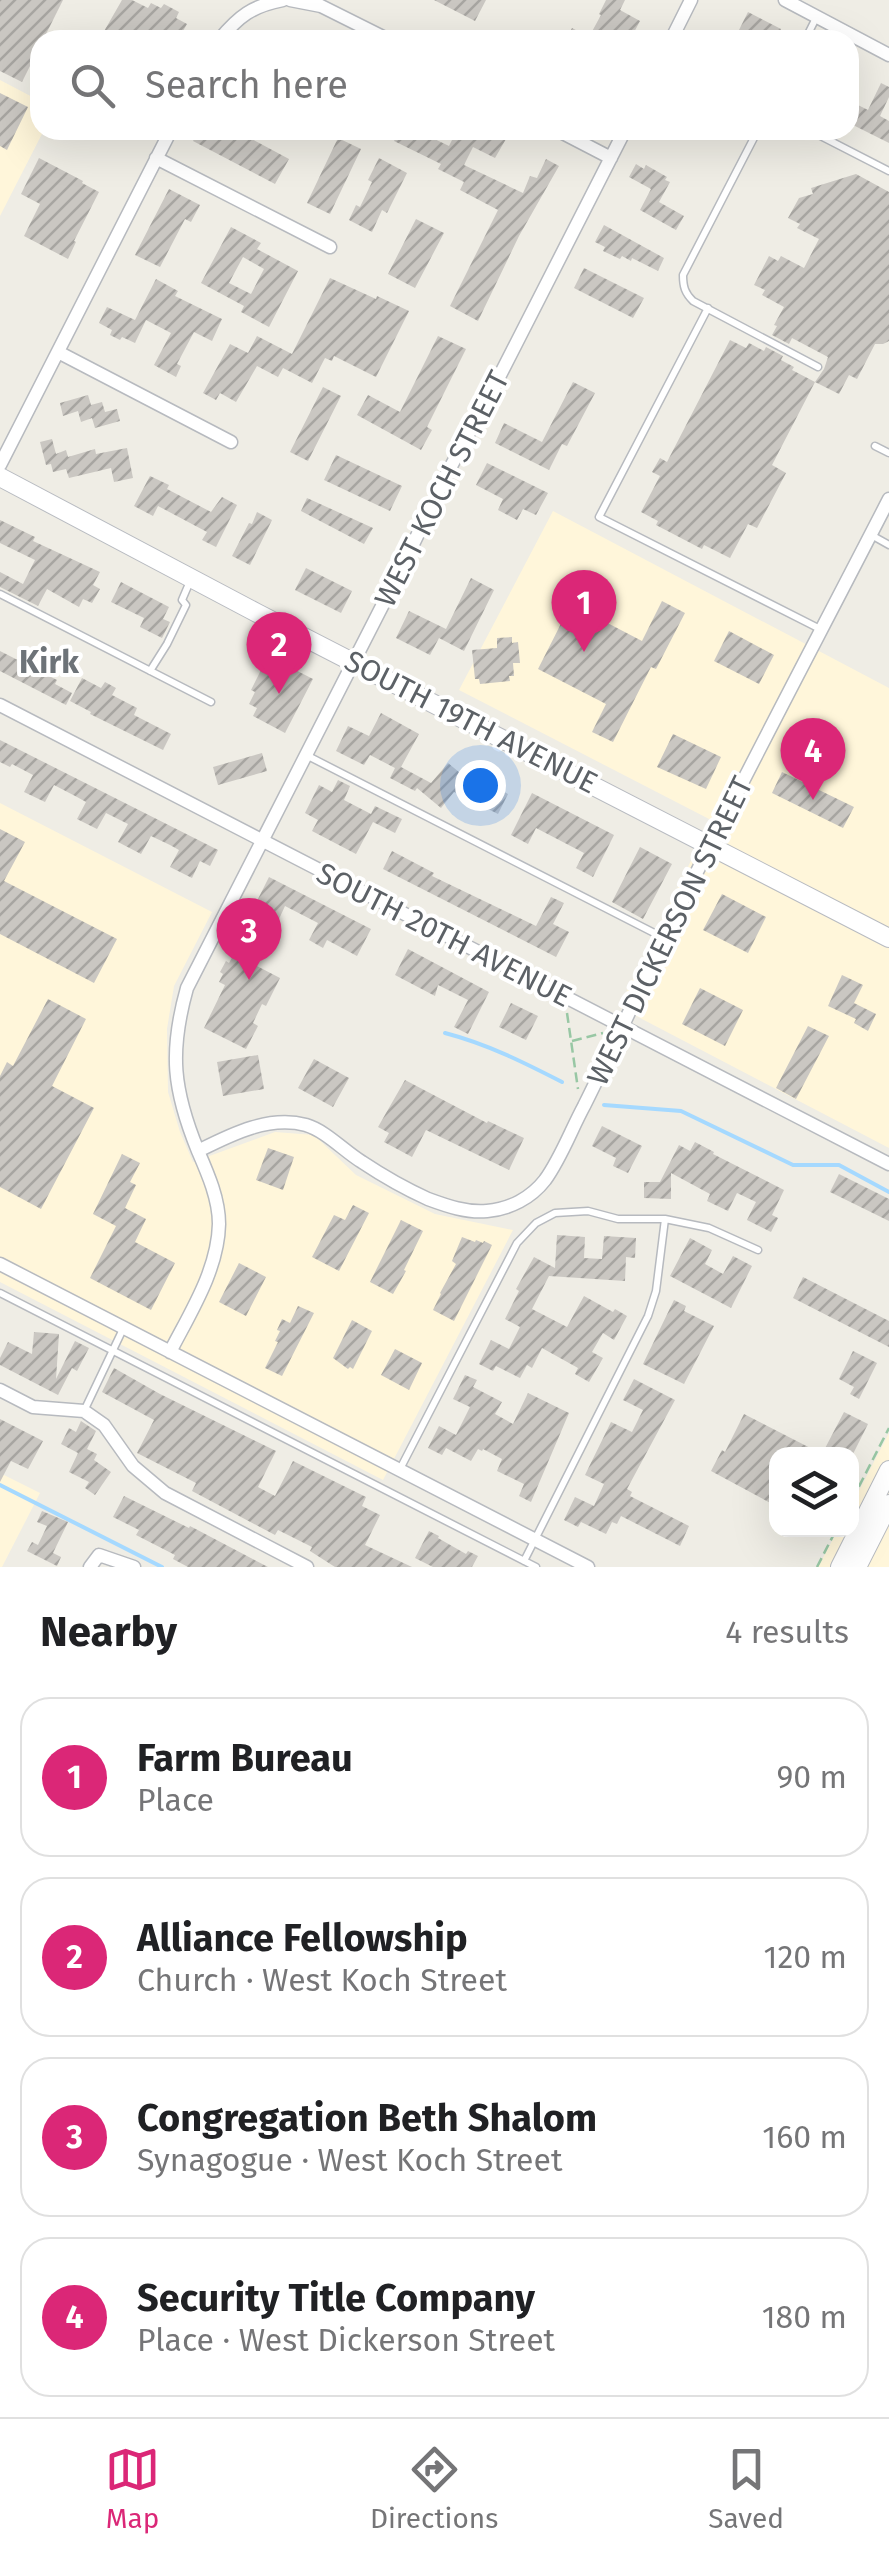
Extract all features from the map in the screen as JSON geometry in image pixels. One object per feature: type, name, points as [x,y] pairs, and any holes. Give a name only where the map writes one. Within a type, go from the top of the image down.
[{"type":"main road","name":"SOUTH 19TH AVENUE","points":[[0,477],[889,938]]},
{"type":"main road","points":[[840,1567],[889,1470]]},
{"type":"main road","points":[[857,1567],[889,1504]]},
{"type":"street","points":[[227,30],[238,17],[263,4],[287,0],[322,6],[369,30]]},
{"type":"street","points":[[675,30],[691,0]]},
{"type":"street","points":[[785,0],[842,30]]},
{"type":"street","points":[[859,39],[889,55]]},
{"type":"street","points":[[0,465],[165,140]]},
{"type":"street","points":[[576,140],[611,158]]},
{"type":"street","name":"WEST KOCH STREET","points":[[170,1352],[214,1260],[219,1224],[215,1197],[181,1106],[176,1074],[175,1039],[187,988],[620,140]]},
{"type":"street","points":[[156,158],[330,247]]},
{"type":"street","points":[[58,352],[231,442]]},
{"type":"street","name":"WEST DICKERSON STREET","points":[[198,1151],[237,1132],[280,1123],[298,1124],[317,1130],[364,1164],[419,1194],[460,1210],[488,1211],[526,1198],[546,1178],[582,1110],[664,938],[889,500]]},
{"type":"street","name":"SOUTH 20TH AVENUE","points":[[0,705],[889,1164]]},
{"type":"street","points":[[0,1264],[588,1567]]},
{"type":"street","points":[[0,1390],[33,1406],[84,1411],[104,1425],[134,1466],[165,1493],[307,1567]]},
{"type":"street","points":[[92,1564],[100,1555],[134,1567]]},
{"type":"lane","points":[[810,30],[817,17]]},
{"type":"lane","points":[[753,140],[683,276],[683,286],[687,294],[708,308],[818,367]]},
{"type":"lane","points":[[829,140],[889,171]]},
{"type":"lane","points":[[708,308],[599,516],[820,630]]},
{"type":"lane","points":[[875,446],[889,453]]},
{"type":"lane","points":[[871,535],[889,545]]},
{"type":"lane","points":[[150,671],[186,605],[182,600],[192,578]]},
{"type":"lane","points":[[0,594],[211,702]]},
{"type":"lane","points":[[305,754],[664,938]]},
{"type":"lane","points":[[399,1470],[516,1243],[536,1222],[554,1213],[588,1211],[618,1219],[664,1219],[710,1228],[758,1250]]},
{"type":"lane","points":[[524,1560],[648,1316],[656,1291],[664,1219]]},
{"type":"lane","points":[[0,1293],[536,1567]]},
{"type":"lane","points":[[84,1411],[123,1328]]},
{"type":"path","points":[[564,998],[582,1110]]},
{"type":"path","points":[[571,1042],[623,1028]]},
{"type":"path","points":[[859,1486],[889,1428]]},
{"type":"path","points":[[817,1567],[832,1537]]},
{"type":"shaded area","points":[[0,80],[30,96],[30,140],[39,140],[0,216]]},
{"type":"shaded area","points":[[553,511],[889,688],[889,1148],[619,1007],[711,820],[459,690]]},
{"type":"shaded area","points":[[0,803],[212,912],[174,986],[167,1029],[168,1092],[193,1162],[275,1132],[314,1135],[356,1175],[435,1214],[513,1230],[383,1480],[0,1282]]},
{"type":"shaded area","points":[[889,1433],[889,1567],[818,1567],[834,1537],[859,1537],[859,1491]]},
{"type":"shaded area","points":[[0,1473],[40,1493],[2,1567],[0,1567]]},
{"type":"building","points":[[0,0],[63,0],[48,30],[30,30],[30,66],[22,82],[0,71]]},
{"type":"building","points":[[122,0],[148,8],[151,3],[161,8],[164,4],[179,12],[176,18],[187,24],[184,30],[105,30]]},
{"type":"building","points":[[434,0],[486,0],[475,21]]},
{"type":"building","points":[[606,0],[625,0],[620,10],[640,21],[635,30],[593,30]]},
{"type":"building","points":[[748,12],[781,29],[781,30],[739,30]]},
{"type":"building","points":[[881,83],[889,87],[880,116],[889,121],[889,143],[859,128],[859,106],[868,110]]},
{"type":"building","points":[[0,93],[28,107],[7,150],[0,146]]},
{"type":"building","points":[[254,140],[289,159],[275,184],[193,141]]},
{"type":"building","points":[[337,140],[361,149],[330,214],[307,203]]},
{"type":"building","points":[[437,140],[449,146],[452,140],[505,140],[495,158],[473,147],[464,165],[523,193],[530,176],[537,178],[546,159],[559,166],[519,236],[478,321],[450,306],[498,210],[460,190],[464,182],[438,169],[441,164],[394,141]]},
{"type":"building","points":[[39,158],[99,192],[68,259],[24,236],[40,204],[21,194]]},
{"type":"building","points":[[379,158],[407,173],[387,213],[382,210],[372,232],[349,220],[356,205],[360,207]]},
{"type":"building","points":[[636,164],[667,177],[665,180],[670,182],[659,202],[684,216],[676,230],[640,210],[651,189],[629,177]]},
{"type":"building","points":[[856,174],[889,192],[889,341],[875,344],[857,379],[849,375],[839,394],[815,382],[828,357],[792,338],[789,344],[772,335],[784,307],[762,295],[765,290],[754,285],[769,256],[778,261],[781,256],[804,268],[819,239],[797,228],[800,224],[788,218],[799,198],[813,194],[811,188]]},
{"type":"building","points":[[169,189],[200,205],[191,222],[185,219],[160,267],[135,255]]},
{"type":"building","points":[[416,219],[444,233],[415,288],[388,274]]},
{"type":"building","points":[[604,225],[664,258],[658,271],[632,258],[620,259],[603,251],[605,247],[595,242]]},
{"type":"building","points":[[231,227],[261,243],[257,249],[298,271],[269,327],[241,312],[244,306],[201,283]],"holes":[[[243,257],[264,269],[251,294],[229,283]]]},
{"type":"building","points":[[584,268],[644,298],[633,318],[574,288]]},
{"type":"building","points":[[330,278],[409,311],[376,377],[334,356],[332,361],[325,358],[312,383],[283,368],[278,377],[257,366],[236,402],[220,393],[216,400],[203,393],[230,344],[248,353],[257,336],[292,354]]},
{"type":"building","points":[[156,279],[178,291],[175,296],[222,319],[212,341],[194,332],[177,364],[181,366],[176,377],[154,365],[171,333],[146,320],[135,343],[110,335],[112,330],[99,323],[107,307],[135,320]]},
{"type":"building","points":[[438,336],[466,349],[427,427],[432,430],[421,450],[357,415],[368,395],[400,412]]},
{"type":"building","points":[[730,340],[746,348],[749,343],[764,351],[766,347],[783,356],[781,360],[794,367],[792,370],[815,382],[772,465],[786,473],[757,528],[748,524],[730,558],[704,545],[702,549],[656,525],[658,521],[641,512],[660,476],[652,472],[660,458],[667,462]]},
{"type":"building","points":[[573,382],[595,393],[567,446],[562,444],[549,470],[495,443],[504,423],[542,442]]},
{"type":"building","points":[[323,387],[341,396],[308,461],[290,452]]},
{"type":"building","points":[[88,395],[91,405],[102,402],[105,412],[117,409],[120,421],[95,428],[92,418],[81,422],[78,411],[63,416],[60,403]]},
{"type":"building","points":[[52,439],[56,454],[66,450],[68,457],[95,449],[96,454],[127,448],[133,478],[114,482],[111,468],[69,478],[66,469],[53,472],[51,464],[46,465],[40,442]]},
{"type":"building","points":[[336,455],[402,486],[390,511],[324,480]]},
{"type":"building","points":[[487,463],[548,493],[536,515],[523,509],[517,520],[498,510],[503,499],[476,485]]},
{"type":"building","points":[[150,476],[211,512],[222,497],[237,505],[216,547],[202,540],[207,532],[158,506],[153,516],[134,506]]},
{"type":"building","points":[[307,498],[373,528],[364,544],[301,511]]},
{"type":"building","points":[[257,512],[272,520],[250,565],[232,556]]},
{"type":"building","points":[[0,520],[35,537],[33,541],[100,572],[93,585],[100,589],[92,603],[83,599],[79,607],[47,589],[38,606],[0,587],[0,572],[23,584],[35,560],[0,543]]},
{"type":"building","points":[[306,568],[352,591],[341,613],[295,590]]},
{"type":"building","points":[[471,578],[494,590],[464,651],[439,638],[430,655],[396,638],[409,611],[446,629]]},
{"type":"building","points":[[121,582],[169,607],[163,619],[170,622],[162,638],[140,627],[144,618],[111,602]]},
{"type":"building","points":[[662,601],[685,613],[656,669],[651,667],[613,742],[592,732],[606,704],[538,669],[571,604],[642,641]]},
{"type":"building","points":[[729,631],[774,655],[759,684],[714,661]]},
{"type":"building","points":[[512,637],[512,643],[518,642],[520,663],[513,663],[514,676],[509,676],[510,681],[480,684],[475,679],[472,650],[497,648],[497,638]]},
{"type":"building","points":[[0,651],[57,680],[55,684],[72,693],[66,705],[0,671]]},
{"type":"building","points":[[268,656],[313,679],[285,733],[253,716],[257,708],[249,704],[255,692],[251,690]]},
{"type":"building","points":[[82,678],[101,688],[105,682],[116,688],[112,695],[137,708],[134,715],[171,734],[163,750],[70,701]]},
{"type":"building","points":[[381,713],[419,734],[401,767],[431,783],[448,763],[471,782],[474,776],[508,794],[498,814],[454,792],[441,808],[417,788],[415,791],[390,778],[395,768],[370,755],[364,765],[336,751],[348,726],[369,736]]},
{"type":"building","points":[[673,734],[721,757],[706,789],[657,767]]},
{"type":"building","points":[[0,740],[218,850],[210,866],[200,861],[192,878],[170,867],[179,850],[151,836],[141,854],[118,842],[128,824],[106,813],[97,829],[77,819],[86,802],[54,785],[45,802],[24,792],[33,775],[0,762]]},
{"type":"building","points":[[262,753],[267,771],[218,785],[213,767]]},
{"type":"building","points":[[782,772],[854,807],[843,828],[772,793]]},
{"type":"building","points":[[338,780],[350,786],[344,800],[371,814],[375,806],[402,819],[395,833],[373,822],[356,854],[312,831],[318,820],[305,813],[319,785],[332,792]]},
{"type":"building","points":[[532,793],[614,835],[593,877],[576,868],[584,853],[536,828],[528,844],[511,835]]},
{"type":"building","points":[[0,829],[25,842],[4,881],[117,939],[94,983],[0,934]]},
{"type":"building","points":[[640,847],[672,864],[643,919],[612,902]]},
{"type":"building","points":[[392,851],[434,873],[432,876],[536,926],[551,897],[564,903],[553,924],[569,932],[556,957],[383,869]]},
{"type":"building","points":[[269,877],[371,929],[357,956],[327,940],[323,948],[309,940],[318,923],[285,906],[279,919],[254,907]]},
{"type":"building","points":[[722,894],[766,917],[748,953],[703,930]]},
{"type":"building","points":[[408,949],[489,992],[468,1034],[454,1027],[468,1000],[438,985],[435,996],[395,975]]},
{"type":"building","points":[[234,954],[280,978],[266,1006],[262,1004],[253,1023],[258,1026],[246,1049],[204,1028],[225,985],[219,982],[223,974],[220,972]]},
{"type":"building","points":[[842,975],[863,985],[854,1003],[876,1014],[868,1031],[854,1023],[856,1019],[828,1006]]},
{"type":"building","points":[[700,988],[743,1010],[725,1046],[682,1024]]},
{"type":"building","points":[[48,999],[86,1019],[52,1086],[94,1108],[41,1209],[0,1187],[0,1076],[7,1062],[13,1066]]},
{"type":"building","points":[[511,1003],[538,1016],[526,1040],[499,1027]]},
{"type":"building","points":[[808,1026],[829,1036],[796,1099],[776,1088]]},
{"type":"building","points":[[258,1055],[264,1089],[223,1096],[217,1062]]},
{"type":"building","points":[[314,1059],[349,1078],[333,1107],[298,1088]]},
{"type":"building","points":[[405,1080],[524,1138],[509,1170],[426,1130],[412,1157],[384,1142],[389,1133],[378,1127]]},
{"type":"building","points":[[602,1126],[642,1146],[628,1173],[613,1166],[616,1158],[592,1146]]},
{"type":"building","points":[[695,1142],[784,1190],[772,1215],[778,1218],[771,1232],[747,1220],[756,1202],[737,1193],[728,1211],[707,1201],[710,1194],[671,1173],[671,1199],[644,1198],[644,1182],[660,1182],[679,1145],[690,1151]]},
{"type":"building","points":[[268,1148],[294,1157],[283,1190],[256,1180]]},
{"type":"building","points":[[122,1154],[140,1163],[130,1182],[136,1185],[125,1208],[146,1219],[135,1242],[175,1263],[151,1310],[90,1278],[116,1226],[93,1214]]},
{"type":"building","points":[[839,1174],[889,1199],[889,1221],[830,1192]]},
{"type":"building","points":[[353,1205],[369,1213],[339,1271],[312,1257],[334,1215],[345,1220]]},
{"type":"building","points":[[401,1220],[423,1231],[393,1294],[370,1282]]},
{"type":"building","points":[[557,1235],[585,1237],[584,1258],[602,1259],[604,1236],[636,1238],[635,1258],[626,1257],[625,1281],[549,1276],[532,1309],[567,1327],[584,1296],[627,1316],[614,1340],[603,1333],[592,1352],[603,1358],[589,1382],[575,1374],[578,1368],[542,1348],[532,1368],[527,1365],[520,1378],[496,1366],[493,1371],[479,1364],[491,1340],[509,1349],[520,1327],[505,1319],[519,1291],[516,1289],[534,1257],[555,1268]]},
{"type":"building","points":[[462,1237],[492,1245],[454,1321],[433,1310],[456,1264],[452,1261]]},
{"type":"building","points":[[690,1238],[712,1250],[705,1264],[723,1274],[733,1256],[752,1266],[731,1308],[670,1276]]},
{"type":"building","points":[[239,1263],[266,1277],[246,1316],[219,1302]]},
{"type":"building","points":[[803,1277],[889,1321],[889,1347],[793,1298]]},
{"type":"building","points":[[674,1300],[686,1306],[684,1311],[714,1326],[684,1384],[643,1364]]},
{"type":"building","points":[[298,1306],[314,1313],[282,1376],[265,1368],[278,1342],[275,1341],[282,1319],[290,1323]]},
{"type":"building","points":[[352,1320],[372,1331],[353,1369],[348,1369],[333,1358]]},
{"type":"building","points":[[34,1332],[59,1334],[56,1379],[75,1341],[89,1348],[77,1371],[72,1368],[58,1395],[0,1365],[8,1342],[32,1354]]},
{"type":"building","points":[[395,1349],[422,1363],[409,1390],[381,1375]]},
{"type":"building","points":[[853,1351],[877,1363],[859,1399],[850,1394],[854,1387],[839,1379]]},
{"type":"building","points":[[114,1368],[276,1451],[258,1487],[275,1496],[293,1461],[366,1497],[362,1506],[380,1515],[365,1545],[412,1567],[335,1567],[310,1551],[312,1547],[278,1530],[275,1535],[192,1491],[196,1483],[137,1453],[154,1420],[102,1392]]},
{"type":"building","points":[[465,1375],[477,1380],[473,1387],[502,1402],[495,1414],[513,1424],[528,1393],[569,1413],[531,1502],[519,1496],[524,1484],[497,1471],[502,1459],[483,1449],[478,1449],[471,1461],[446,1448],[442,1455],[428,1448],[439,1426],[456,1435],[470,1407],[453,1399]]},
{"type":"building","points":[[634,1379],[675,1400],[627,1489],[632,1492],[630,1496],[689,1526],[680,1546],[621,1516],[617,1524],[612,1522],[606,1534],[581,1522],[578,1527],[564,1520],[575,1497],[594,1506],[604,1484],[585,1475],[611,1422],[632,1432],[643,1410],[623,1400]]},
{"type":"building","points":[[844,1412],[868,1424],[856,1447],[826,1447]]},
{"type":"building","points":[[744,1414],[808,1447],[769,1447],[769,1502],[711,1471]]},
{"type":"building","points":[[0,1419],[43,1441],[28,1469],[11,1461],[0,1482]]},
{"type":"building","points":[[81,1421],[96,1431],[87,1449],[97,1454],[94,1460],[111,1472],[95,1495],[85,1488],[89,1482],[69,1472],[78,1453],[61,1444],[69,1428],[76,1432]]},
{"type":"building","points":[[124,1496],[268,1567],[188,1567],[173,1559],[175,1555],[136,1535],[139,1530],[113,1517]]},
{"type":"building","points":[[42,1511],[68,1522],[53,1553],[61,1557],[57,1566],[27,1551],[32,1542],[38,1545],[47,1526],[37,1522]]},
{"type":"building","points":[[429,1531],[466,1554],[468,1551],[478,1556],[472,1567],[433,1567],[415,1558]]},
{"type":"waterway","points":[[445,1033],[490,1048],[562,1082]]},
{"type":"waterway","points":[[604,1105],[681,1111],[793,1165],[839,1165],[889,1192]]},
{"type":"waterway","points":[[0,1485],[162,1567]]},
{"type":"place","name":"Farm Bureau","points":[[584,652]]},
{"type":"place","name":"Alliance Fellowship","points":[[279,694]]},
{"type":"place","name":"Security Title Company","points":[[813,800]]},
{"type":"place","name":"Congregation Beth Shalom","points":[[249,980]]},
{"type":"district","name":"Kirk","points":[[49,662]]}]
